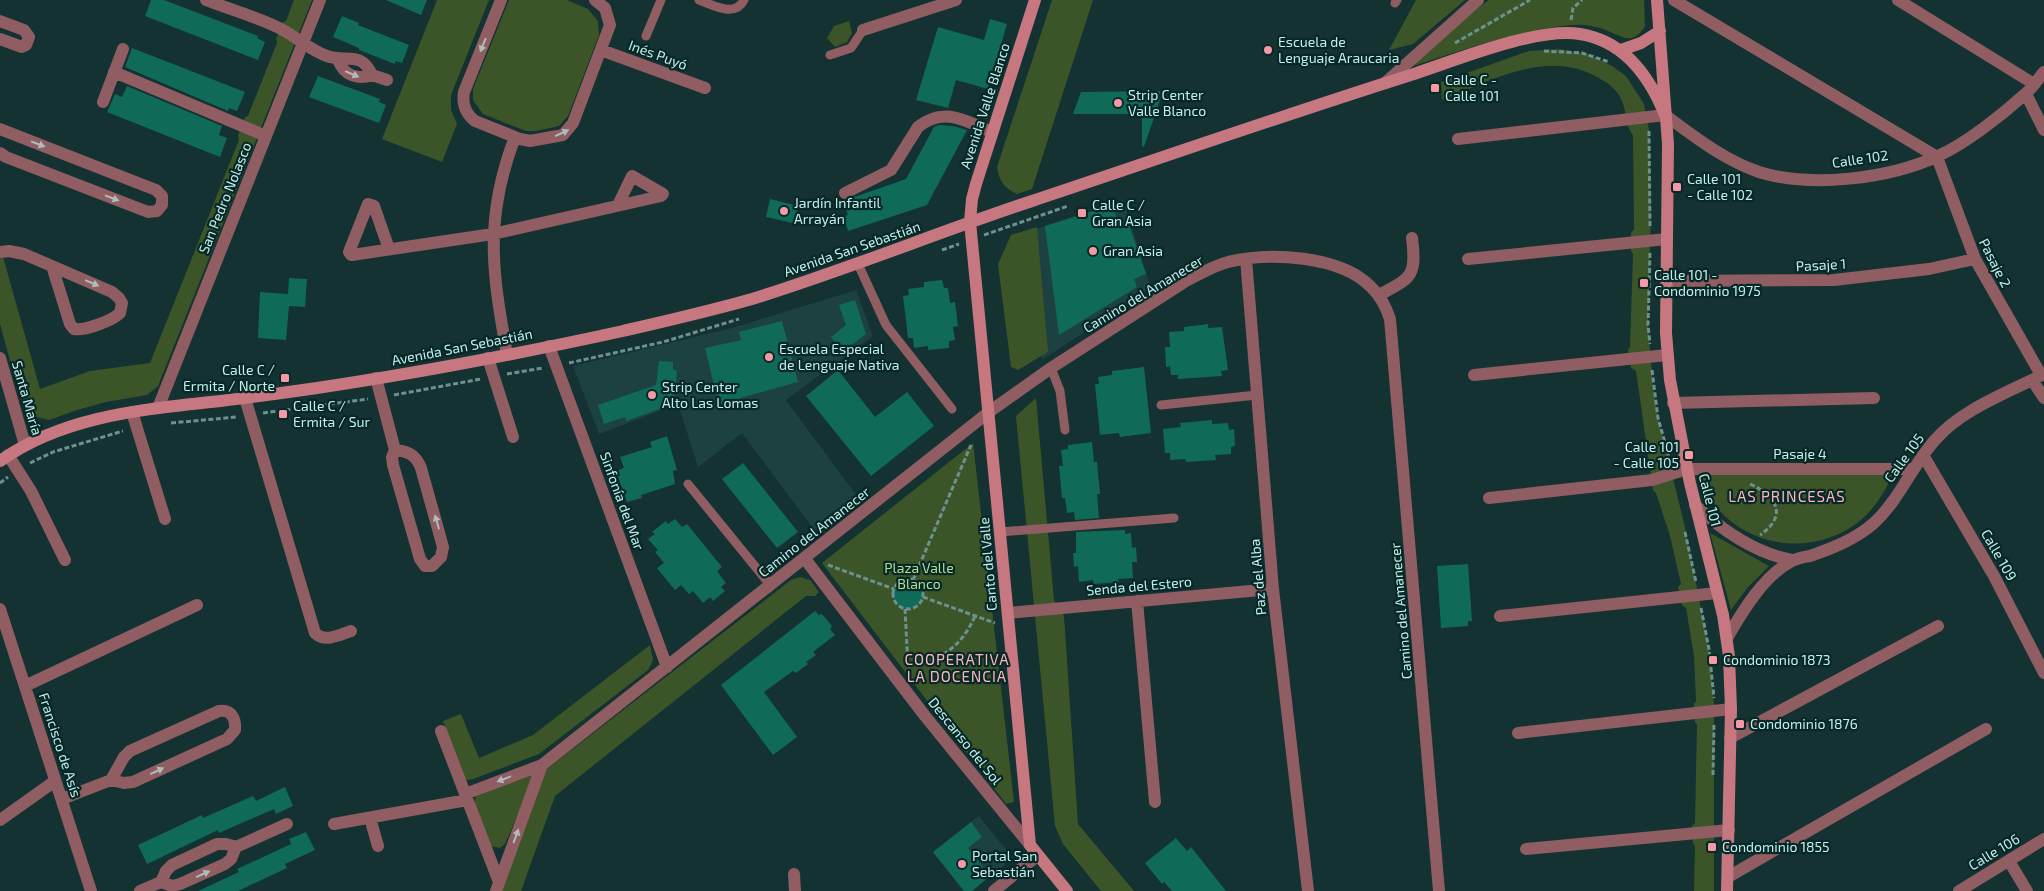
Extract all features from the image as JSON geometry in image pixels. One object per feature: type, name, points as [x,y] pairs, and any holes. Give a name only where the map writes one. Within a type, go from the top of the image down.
[{"type":"main road","name":"Avenida Valle Blanco","points":[[970,222],[972,199],[1035,0]]},
{"type":"main road","name":"Calle 101","points":[[1658,0],[1669,174],[1666,281],[1667,355],[1673,403],[1727,638],[1730,673],[1727,891]]},
{"type":"main road","points":[[1621,50],[1641,43],[1660,31]]},
{"type":"main road","name":"Avenida San Sebastián","points":[[4,458],[25,445],[74,425],[132,412],[245,398],[376,378],[549,346],[721,308],[858,264],[970,222],[1385,83],[1528,38],[1569,33],[1607,42],[1621,50],[1648,79],[1665,115]]},
{"type":"main road","name":"Canto del Valle","points":[[970,222],[1030,845]]},
{"type":"main road","points":[[1030,845],[1068,891]]},
{"type":"street","points":[[206,0],[280,29],[324,55],[338,60],[351,57],[358,59],[369,68],[372,75]]},
{"type":"street","name":"San Pedro Nolasco","points":[[158,408],[320,0]]},
{"type":"street","points":[[501,0],[463,98],[466,111],[475,121],[515,137],[536,141],[563,135],[574,123],[608,30],[609,19],[605,8],[596,0]]},
{"type":"street","points":[[863,30],[941,2],[956,0]]},
{"type":"street","points":[[1385,83],[1478,0]]},
{"type":"street","points":[[1674,0],[1938,156]]},
{"type":"street","points":[[1898,0],[2030,89],[2044,130]]},
{"type":"street","points":[[0,21],[24,30],[29,37],[26,45],[22,46],[0,39]]},
{"type":"street","points":[[102,102],[123,49]]},
{"type":"street","name":"Inés Puyó","points":[[601,50],[705,88]]},
{"type":"street","points":[[338,60],[340,66],[351,75],[365,77],[372,75],[387,80]]},
{"type":"street","points":[[114,72],[266,136]]},
{"type":"street","name":"Calle 102","points":[[1665,115],[1722,155],[1758,171],[1776,176],[1805,180],[1861,176],[1905,167],[1938,156],[1960,143],[2030,89],[2044,72]]},
{"type":"street","points":[[1458,139],[1665,115]]},
{"type":"street","points":[[845,193],[891,170],[918,127],[924,122],[943,116],[955,116],[992,132]]},
{"type":"street","points":[[0,129],[156,190],[162,196],[162,205],[157,211],[148,212],[0,153]]},
{"type":"street","points":[[507,354],[494,280],[493,234],[500,183],[515,137]]},
{"type":"street","name":"Pasaje 2","points":[[1938,156],[1975,259],[2039,376],[2044,398]]},
{"type":"street","points":[[66,180],[75,158]]},
{"type":"street","points":[[389,249],[493,234],[618,206]]},
{"type":"street","points":[[1379,295],[1411,275],[1414,260],[1412,238]]},
{"type":"street","points":[[1468,259],[1667,239]]},
{"type":"street","points":[[0,252],[17,252],[52,266],[116,294],[122,303],[120,313],[110,320],[80,330],[74,329],[70,324],[52,266]]},
{"type":"street","name":"Camino del Amanecer","points":[[334,824],[466,797],[542,765],[771,586],[808,564],[989,412],[1051,368],[1186,281],[1207,270],[1246,259],[1294,257],[1326,264],[1359,278],[1379,295],[1390,320],[1440,891]]},
{"type":"street","name":"Paz del Alba","points":[[1246,259],[1273,588],[1308,891]]},
{"type":"street","name":"Pasaje 1","points":[[1666,281],[1834,280],[1929,268],[1975,259]]},
{"type":"street","name":"Sinfonía del Mar","points":[[549,346],[668,667]]},
{"type":"street","points":[[1474,375],[1667,355]]},
{"type":"street","name":"Santa María","points":[[0,358],[25,445]]},
{"type":"street","points":[[488,358],[513,437]]},
{"type":"street","name":"Calle 105","points":[[1727,638],[1756,594],[1792,560],[1841,544],[1865,530],[1884,512],[1923,455],[1948,427],[1962,417],[2039,376]]},
{"type":"street","points":[[376,378],[395,450],[392,457],[393,465],[420,560],[424,566],[432,566],[441,557],[443,547],[421,468],[418,461],[409,452],[395,450]]},
{"type":"street","points":[[245,398],[316,633],[319,637],[328,638],[350,631]]},
{"type":"street","points":[[1673,403],[1874,398]]},
{"type":"street","points":[[132,412],[165,519]]},
{"type":"street","name":"Calle 109","points":[[1923,455],[1994,576],[2044,672]]},
{"type":"street","points":[[4,458],[31,491],[65,560]]},
{"type":"street","name":"Pasaje 4","points":[[1489,498],[1652,480],[1687,469],[1913,469]]},
{"type":"street","points":[[1695,505],[1741,540],[1765,552],[1792,560]]},
{"type":"street","name":"Descanso del Sol","points":[[808,564],[906,692],[1030,845]]},
{"type":"street","name":"Senda del Estero","points":[[1008,613],[1273,588]]},
{"type":"street","points":[[1500,616],[1717,593]]},
{"type":"street","points":[[1137,601],[1155,802]]},
{"type":"street","points":[[25,686],[197,605]]},
{"type":"street","name":"Francisco de Asís","points":[[0,609],[92,891]]},
{"type":"street","points":[[1730,738],[1938,626]]},
{"type":"street","points":[[1518,734],[1731,709]]},
{"type":"street","points":[[62,799],[111,780],[124,783],[133,782],[227,739],[235,730],[233,717],[227,711],[218,711],[130,750],[111,780]]},
{"type":"street","points":[[1728,876],[1986,729]]},
{"type":"street","points":[[441,730],[498,887]]},
{"type":"street","points":[[498,887],[542,765]]},
{"type":"street","points":[[0,820],[56,780]]},
{"type":"street","points":[[370,818],[378,846]]},
{"type":"street","points":[[140,891],[161,882],[166,871],[172,865],[217,844],[236,847],[287,824]]},
{"type":"street","points":[[1526,849],[1729,830]]},
{"type":"street","name":"Calle 106","points":[[1959,891],[2044,839]]},
{"type":"street","points":[[161,882],[172,886],[180,884],[226,864],[236,847]]},
{"type":"street","points":[[994,891],[1038,855]]},
{"type":"street","points":[[2009,861],[2027,891]]},
{"type":"street","points":[[794,874],[795,891]]},
{"type":"lane","points":[[646,36],[661,0]]},
{"type":"lane","points":[[699,0],[729,10],[737,8],[744,0]]},
{"type":"lane","points":[[830,55],[851,48],[863,30]]},
{"type":"lane","points":[[858,264],[886,325],[952,409]]},
{"type":"lane","points":[[1051,368],[1060,391],[1065,430]]},
{"type":"lane","points":[[1161,404],[1257,395]]},
{"type":"lane","points":[[688,484],[771,586]]},
{"type":"lane","points":[[1000,532],[1174,518]]},
{"type":"path","points":[[1569,33],[1573,8],[1582,0]]},
{"type":"path","points":[[913,580],[973,440],[990,427]]},
{"type":"path","points":[[1744,483],[1763,490],[1774,499],[1776,507],[1775,519],[1770,528],[1758,536]]},
{"type":"path","points":[[808,564],[821,562],[894,589]]},
{"type":"path","points":[[905,609],[917,606],[923,597],[922,587],[913,580],[902,581],[894,589],[895,601],[905,609],[908,666],[906,692]]},
{"type":"path","points":[[923,597],[1009,628]]},
{"type":"path","points":[[908,666],[940,657],[959,643],[975,616]]},
{"type":"path","points":[[940,657],[944,662]]},
{"type":"shaded area","name":"Gran Asia","points":[[1123,200],[1151,288],[1042,360],[1027,232]]},
{"type":"shaded area","points":[[856,290],[873,336],[786,400],[857,496],[815,531],[742,433],[698,467],[678,404],[599,434],[573,366],[732,328]]},
{"type":"shaded area","name":"Portal San Sebastián","points":[[979,816],[1013,858],[972,891],[964,891],[933,852]]},
{"type":"green space","points":[[294,0],[312,0],[158,386],[147,395],[106,402],[49,420],[33,416],[22,404],[0,324],[0,246],[40,389],[90,371],[150,363],[239,140],[238,135],[245,117],[248,116],[277,43],[276,39],[283,22],[286,21]]},
{"type":"green space","points":[[437,0],[489,0],[451,95],[451,110],[457,124],[442,162],[382,139]]},
{"type":"green space","points":[[509,0],[567,0],[588,9],[598,21],[599,35],[568,116],[559,126],[526,131],[483,114],[473,100],[473,89]]},
{"type":"green space","points":[[1052,0],[1093,0],[1032,189],[1017,194],[1003,184],[997,167]]},
{"type":"green space","points":[[1416,0],[1465,0],[1413,44],[1389,50]]},
{"type":"green space","points":[[1489,0],[1644,0],[1645,26],[1641,32],[1632,38],[1623,37],[1590,26],[1577,25],[1531,31],[1410,67],[1459,22]]},
{"type":"green space","points":[[849,21],[852,33],[847,42],[835,47],[827,38],[834,26]]},
{"type":"green space","points":[[1559,49],[1588,54],[1612,66],[1626,76],[1644,104],[1649,130],[1651,209],[1648,325],[1653,387],[1658,418],[1685,527],[1709,649],[1714,704],[1714,891],[1694,891],[1695,846],[1693,843],[1692,826],[1695,823],[1697,725],[1695,722],[1694,704],[1696,701],[1694,656],[1686,608],[1682,605],[1678,587],[1681,584],[1670,536],[1656,493],[1653,490],[1636,371],[1631,368],[1628,350],[1630,347],[1633,254],[1631,251],[1631,233],[1634,229],[1633,135],[1628,125],[1622,102],[1613,88],[1599,78],[1574,68],[1555,66],[1516,71],[1442,100],[1441,82],[1529,51]]},
{"type":"green space","points":[[1037,227],[1048,352],[1018,370],[1011,367],[998,264],[1011,235]]},
{"type":"green space","points":[[1036,398],[1054,600],[1064,616],[1078,824],[1134,891],[1101,891],[1063,844],[1055,826],[1016,416]]},
{"type":"green space","name":"Plaza Valle Blanco","points":[[973,443],[1014,802],[1006,804],[822,563]]},
{"type":"green space","points":[[1893,473],[1880,498],[1861,520],[1839,534],[1816,542],[1791,543],[1768,540],[1745,531],[1726,517],[1710,498],[1699,475]]},
{"type":"green space","points":[[1710,533],[1769,566],[1748,587],[1731,610]]},
{"type":"green space","points":[[800,577],[810,580],[819,592],[815,596],[806,596],[555,796],[521,891],[502,891],[543,772],[791,580]]},
{"type":"green space","points":[[650,645],[653,660],[648,670],[539,754],[473,779],[467,780],[464,778],[443,721],[461,714],[479,758],[533,735]]},
{"type":"green space","points":[[531,774],[534,777],[505,844],[500,848],[490,846],[474,804],[476,796]]},
{"type":"building","points":[[151,0],[164,0],[258,36],[257,38],[265,42],[258,60],[145,16]]},
{"type":"building","points":[[386,0],[427,0],[421,15]]},
{"type":"building","points":[[342,16],[359,23],[358,25],[409,45],[402,63],[396,61],[395,64],[359,50],[359,48],[333,37]]},
{"type":"building","points":[[990,19],[1007,24],[988,89],[956,80],[948,108],[916,100],[938,27],[984,40]]},
{"type":"building","points":[[132,48],[245,92],[237,111],[229,108],[228,111],[125,67]]},
{"type":"building","points":[[318,76],[380,99],[379,102],[386,105],[379,123],[309,97]]},
{"type":"building","points":[[127,86],[222,126],[219,135],[227,138],[220,157],[107,112],[115,94],[122,97]]},
{"type":"building","name":"Strip Center Valle Blanco","points":[[1163,91],[1144,147],[1142,146],[1142,114],[1073,114],[1081,92]]},
{"type":"building","points":[[939,125],[967,130],[927,205],[848,231],[844,216],[848,215],[843,201],[906,179],[934,127]]},
{"type":"building","points":[[770,199],[798,206],[793,223],[766,217]]},
{"type":"building","name":"Gran Asia","points":[[1113,205],[1120,229],[1129,225],[1146,274],[1134,279],[1137,287],[1059,335],[1045,226]]},
{"type":"building","points":[[289,278],[307,279],[305,307],[289,306],[286,340],[258,338],[260,292],[288,294]]},
{"type":"building","points":[[942,280],[944,288],[948,288],[950,303],[955,302],[958,326],[953,327],[955,340],[949,341],[949,348],[928,350],[928,346],[914,348],[913,338],[908,338],[903,296],[909,295],[908,289],[924,287],[924,282]]},
{"type":"building","points":[[855,300],[866,334],[843,352],[831,337],[846,325],[839,305]]},
{"type":"building","points":[[782,321],[798,382],[719,405],[705,348],[741,340],[739,332]]},
{"type":"building","points":[[1208,324],[1208,328],[1222,327],[1228,370],[1221,371],[1222,376],[1178,379],[1178,375],[1171,375],[1170,366],[1166,367],[1165,347],[1170,347],[1169,332],[1184,331],[1184,327]]},
{"type":"building","name":"Strip Center Alto Las Lomas","points":[[659,361],[673,362],[673,370],[677,370],[674,404],[626,421],[625,417],[604,424],[598,405],[656,385]]},
{"type":"building","points":[[1144,367],[1151,433],[1120,437],[1119,433],[1100,435],[1095,384],[1099,384],[1098,377],[1112,375],[1112,371]]},
{"type":"building","points":[[838,370],[875,417],[907,392],[934,426],[871,476],[806,396]]},
{"type":"building","points":[[1212,420],[1212,424],[1228,423],[1229,430],[1234,429],[1235,446],[1231,447],[1231,454],[1215,455],[1216,460],[1186,462],[1185,459],[1170,460],[1170,453],[1165,453],[1163,429],[1181,427],[1180,423]]},
{"type":"building","points":[[667,436],[677,470],[673,471],[675,484],[641,495],[642,498],[627,502],[616,471],[624,468],[620,457],[652,447],[650,442]]},
{"type":"building","points":[[1092,442],[1094,462],[1097,462],[1100,494],[1097,494],[1099,518],[1075,520],[1074,512],[1067,513],[1065,498],[1062,498],[1059,466],[1063,466],[1061,450],[1068,449],[1068,445]]},
{"type":"building","points":[[743,463],[798,532],[777,548],[722,479]]},
{"type":"building","points":[[675,519],[682,527],[687,524],[722,567],[717,571],[726,583],[721,587],[725,591],[713,601],[710,597],[703,603],[693,591],[689,594],[681,585],[675,590],[657,568],[664,563],[655,552],[658,550],[648,539],[655,534],[652,532],[666,521],[668,524]]},
{"type":"building","points":[[1125,530],[1125,534],[1131,533],[1132,548],[1136,547],[1137,562],[1132,562],[1133,578],[1118,579],[1119,582],[1094,584],[1093,580],[1079,582],[1078,566],[1074,567],[1073,553],[1076,553],[1076,532]]},
{"type":"building","points":[[1468,564],[1472,621],[1468,621],[1468,626],[1441,628],[1437,566]]},
{"type":"building","points":[[908,579],[914,580],[922,588],[922,600],[914,608],[908,609],[902,608],[894,600],[893,594],[894,588],[902,580]]},
{"type":"building","points":[[815,611],[819,615],[822,614],[832,626],[830,629],[835,635],[813,652],[816,655],[806,662],[808,664],[796,673],[793,671],[764,692],[797,737],[773,755],[721,685]]},
{"type":"building","points":[[285,787],[293,806],[276,814],[274,809],[219,833],[218,830],[147,864],[138,845],[202,815],[203,818],[253,796],[256,801]]},
{"type":"building","name":"Portal San Sebastián","points":[[971,822],[982,837],[968,848],[990,876],[972,891],[964,891],[933,852]]},
{"type":"building","points":[[306,832],[315,850],[285,864],[287,868],[238,891],[198,891],[239,872],[237,869],[291,844],[289,839]]},
{"type":"building","points":[[1176,838],[1187,851],[1191,847],[1226,891],[1172,891],[1164,882],[1162,884],[1145,863]]},
{"type":"place","name":"Escuela de Lenguaje Araucaria","points":[[1268,50]]},
{"type":"place","name":"Calle C - Calle 101","points":[[1435,88]]},
{"type":"place","name":"Strip Center Valle Blanco","points":[[1118,103]]},
{"type":"place","name":"Calle 101 - Calle 102","points":[[1677,187]]},
{"type":"place","name":"Jardín Infantil Arrayán","points":[[784,211]]},
{"type":"place","name":"Calle C / Gran Asia","points":[[1082,213]]},
{"type":"place","name":"Gran Asia","points":[[1093,251]]},
{"type":"place","name":"Calle 101 - Condominio 1975","points":[[1644,283]]},
{"type":"place","name":"Escuela Especial de Lenguaje Nativa","points":[[769,357]]},
{"type":"place","name":"Calle C / Ermita / Norte","points":[[285,378]]},
{"type":"place","name":"Strip Center Alto Las Lomas","points":[[652,395]]},
{"type":"place","name":"Calle C / Ermita / Sur","points":[[283,414]]},
{"type":"place","name":"Calle 101 - Calle 105","points":[[1689,455]]},
{"type":"place","name":"Condominio 1873","points":[[1713,660]]},
{"type":"place","name":"Condominio 1876","points":[[1740,724]]},
{"type":"place","name":"Condominio 1855","points":[[1712,847]]},
{"type":"place","name":"Portal San Sebastián","points":[[962,864]]},
{"type":"district","name":"LAS PRINCESAS","points":[[1787,497]]},
{"type":"district","name":"COOPERATIVA LA DOCENCIA","points":[[957,668]]}]
